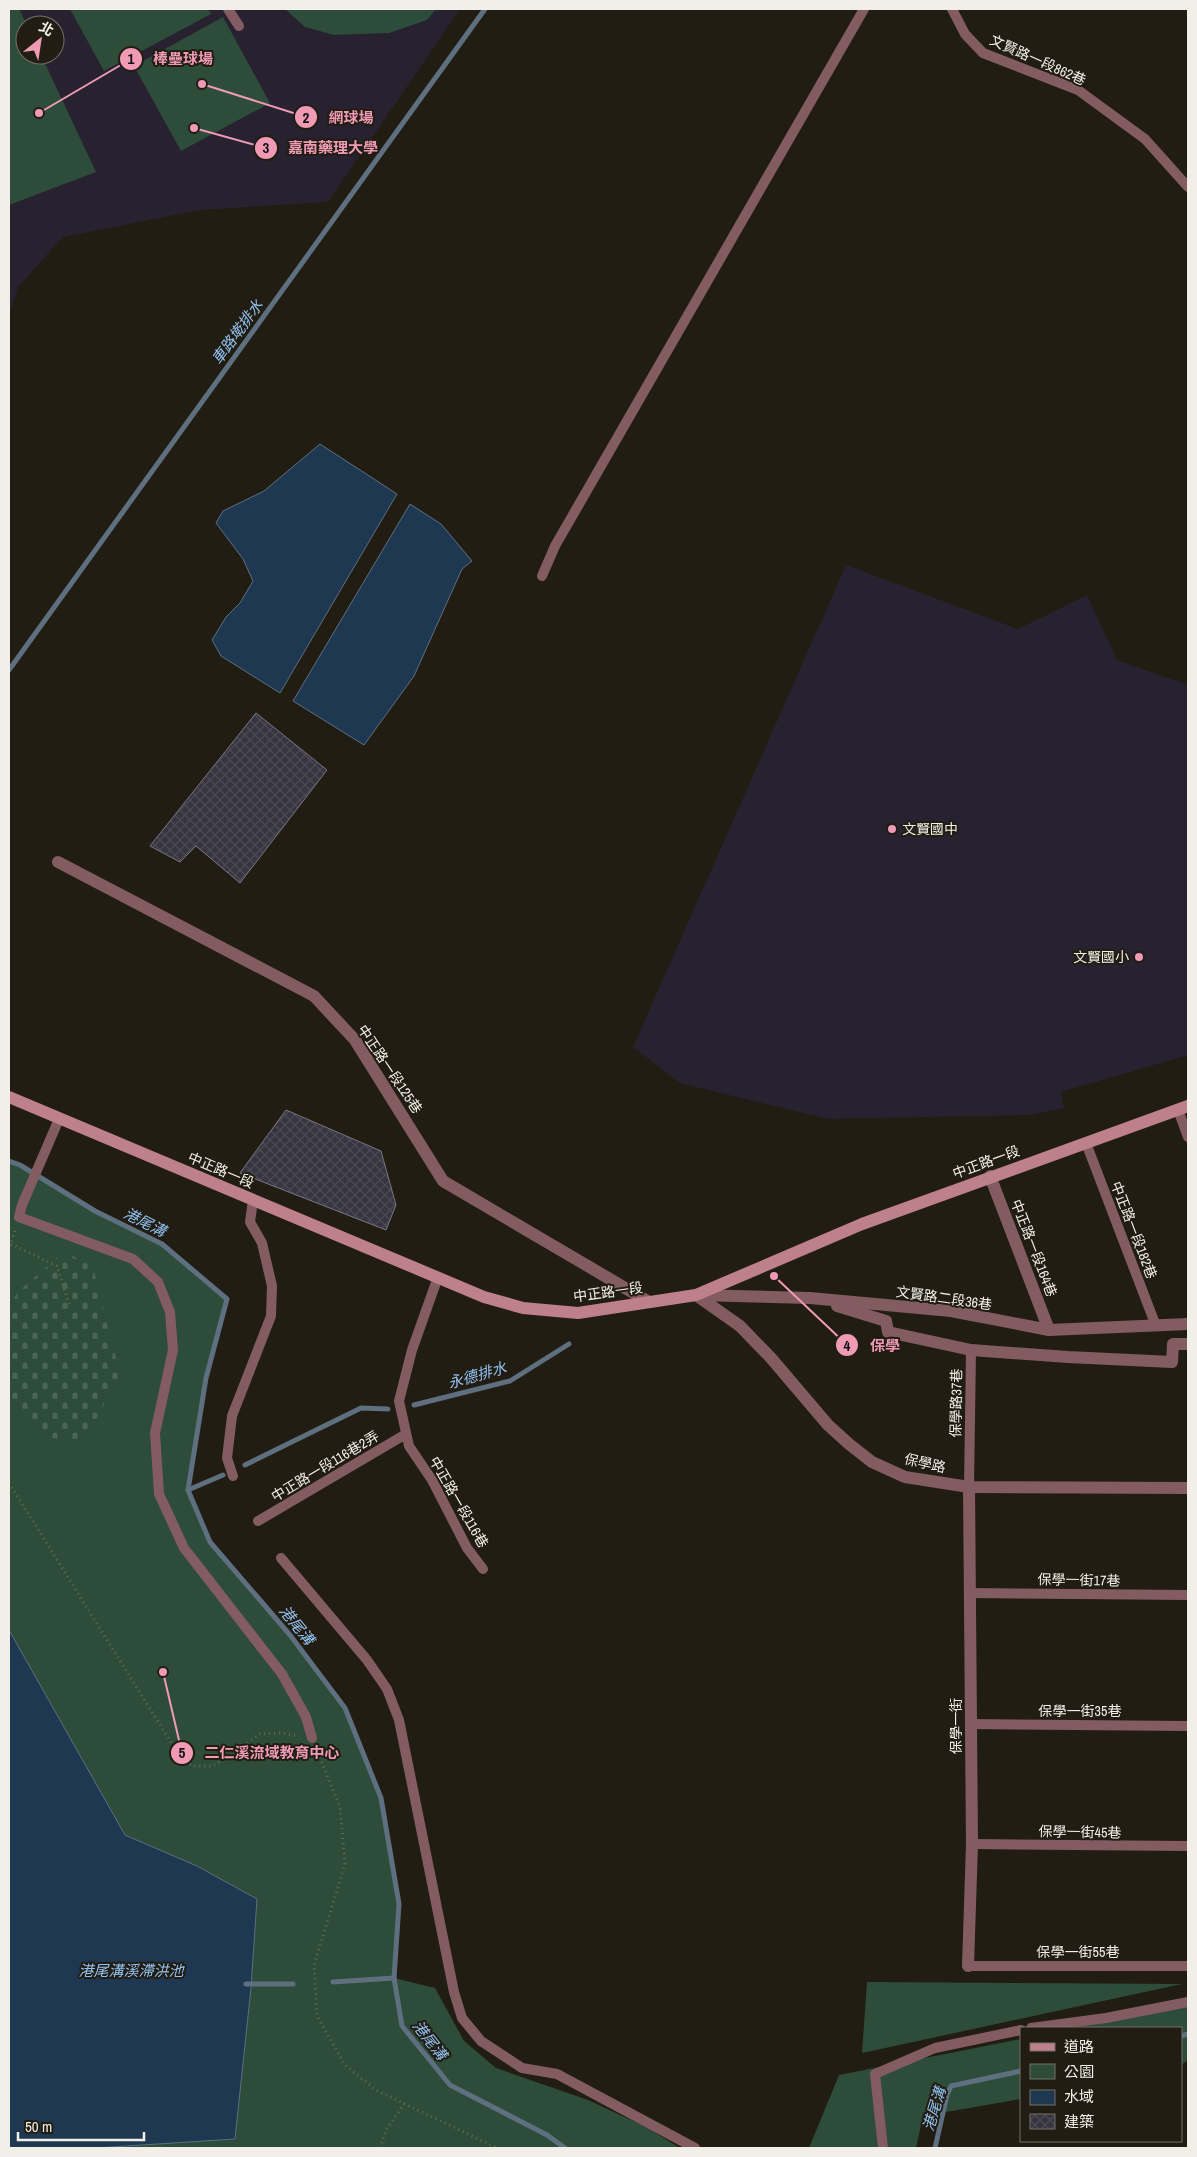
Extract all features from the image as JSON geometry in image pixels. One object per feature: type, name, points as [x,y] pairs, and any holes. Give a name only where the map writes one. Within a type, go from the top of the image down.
[{"type":"main road","name":"中正路一段","points":[[9,1097],[484,1297],[523,1308],[578,1313],[696,1295],[862,1224],[990,1176],[1183,1108]]},
{"type":"street","name":"中正路一段125巷","points":[[58,862],[314,996],[355,1040],[443,1181],[650,1302]]},
{"type":"street","name":"中正路一段164巷","points":[[990,1176],[1050,1330]]},
{"type":"street","name":"文賢路二段36巷","points":[[696,1295],[810,1298],[951,1311],[1050,1330],[1188,1324]]},
{"type":"street","name":"保學路","points":[[696,1295],[740,1326],[771,1358],[828,1425],[872,1462],[905,1477],[969,1487],[1188,1488]]},
{"type":"street","points":[[810,1298],[886,1321],[888,1332],[971,1350],[1172,1362],[1173,1344],[1188,1344]]},
{"type":"street","name":"保學一街","points":[[968,1966],[972,1844],[969,1487]]},
{"type":"lane","points":[[228,9],[239,26]]},
{"type":"lane","points":[[542,576],[555,546],[864,9]]},
{"type":"lane","name":"文賢路一段862巷","points":[[952,9],[966,34],[983,53],[1078,90],[1145,139],[1187,181]]},
{"type":"lane","points":[[1183,1108],[1188,1136]]},
{"type":"lane","points":[[60,1119],[22,1205],[19,1217],[133,1259],[158,1282],[170,1312],[173,1350],[155,1432],[159,1494],[184,1548],[282,1674],[306,1717],[312,1738]]},
{"type":"lane","name":"中正路一段182巷","points":[[1086,1143],[1156,1326]]},
{"type":"lane","points":[[233,1476],[227,1458],[232,1416],[271,1316],[272,1286],[262,1243],[250,1222],[253,1200]]},
{"type":"lane","name":"中正路一段116巷","points":[[438,1277],[412,1350],[399,1401],[408,1446],[432,1480],[467,1548],[483,1569]]},
{"type":"lane","name":"保學路37巷","points":[[969,1487],[971,1350]]},
{"type":"lane","name":"中正路一段116巷2弄","points":[[258,1521],[406,1434]]},
{"type":"lane","points":[[281,1558],[367,1660],[387,1689],[399,1720],[454,1992],[462,2018],[481,2041],[522,2068],[557,2074],[695,2148]]},
{"type":"lane","name":"保學一街17巷","points":[[970,1593],[1188,1595]]},
{"type":"lane","name":"保學一街35巷","points":[[971,1724],[1188,1726]]},
{"type":"lane","name":"保學一街45巷","points":[[972,1844],[1188,1846]]},
{"type":"lane","name":"保學一街55巷","points":[[968,1966],[1188,1966]]},
{"type":"lane","points":[[1038,2027],[1106,2018],[1188,2002]]},
{"type":"lane","points":[[883,2148],[875,2074],[935,2048],[1020,2030]]},
{"type":"path","points":[[9,1250],[19,1217]]},
{"type":"path","points":[[11,1244],[57,1266],[70,1307]]},
{"type":"path","points":[[9,1484],[177,1752],[192,1766],[212,1766],[230,1757],[259,1734],[282,1733],[312,1738],[340,1807],[345,1864],[314,1966],[317,2016],[345,2065],[376,2090],[497,2148]]},
{"type":"path","points":[[380,2148],[386,2130],[404,2104]]},
{"type":"shaded area","points":[[9,9],[460,9],[328,202],[199,210],[63,237],[18,287],[9,315]]},
{"type":"shaded area","name":"文賢國中","points":[[846,565],[1018,629],[1087,595],[1117,660],[1188,685],[1188,1055],[1061,1092],[1064,1108],[1031,1115],[828,1119],[680,1083],[633,1047]]},
{"type":"green space","points":[[9,9],[19,9],[22,15],[15,15],[15,65],[46,65],[96,172],[9,205]]},
{"type":"green space","points":[[70,9],[208,9],[211,14],[104,71]]},
{"type":"green space","points":[[285,9],[436,9],[427,20],[389,33],[334,35],[305,27]]},
{"type":"green space","points":[[223,17],[270,103],[181,151],[134,66]]},
{"type":"green space","points":[[9,1161],[20,1165],[95,1211],[162,1244],[227,1299],[206,1378],[188,1490],[210,1542],[290,1635],[345,1708],[381,1798],[399,1904],[394,1978],[435,1988],[464,2041],[496,2068],[588,2100],[646,2127],[680,2148],[9,2148]]},
{"type":"green space","points":[[64,1251],[93,1267],[120,1374],[83,1444],[48,1437],[9,1395],[9,1308],[17,1293]]},
{"type":"green space","points":[[867,1982],[1182,1984],[862,2053]]},
{"type":"green space","points":[[1188,2005],[1188,2060],[1182,2064],[1182,2027],[1079,2027]]},
{"type":"green space","points":[[1020,2039],[1020,2099],[923,2116],[916,2148],[809,2148],[839,2075]]},
{"type":"water","points":[[320,444],[397,494],[280,693],[221,656],[212,640],[226,617],[240,603],[253,581],[243,559],[216,523],[223,511],[264,491]]},
{"type":"water","points":[[410,504],[441,524],[472,561],[462,569],[414,676],[364,745],[293,701]]},
{"type":"water","name":"港尾溝溪滯洪池","points":[[9,1630],[125,1835],[197,1866],[257,1899],[251,1988],[235,2139],[96,2148],[9,2148]]},
{"type":"building","points":[[256,713],[327,770],[240,883],[196,846],[180,862],[150,846]]},
{"type":"building","points":[[286,1110],[381,1151],[396,1205],[386,1230],[240,1173]]},
{"type":"waterway","name":"車路墘排水","points":[[9,670],[485,9]]},
{"type":"waterway","name":"港尾溝","points":[[9,1161],[20,1165],[95,1211],[162,1244],[227,1299],[206,1378],[188,1490],[210,1542],[290,1635],[345,1708],[381,1798],[399,1904],[394,1978],[402,2026],[450,2085],[547,2135],[565,2148]]},
{"type":"waterway","name":"永德排水","points":[[414,1405],[510,1381],[569,1344]]},
{"type":"waterway","name":"永德排水","points":[[245,1465],[361,1408],[388,1409]]},
{"type":"waterway","name":"永德排水","points":[[188,1490],[223,1475]]},
{"type":"waterway","points":[[333,1982],[394,1978]]},
{"type":"waterway","points":[[246,1984],[293,1984]]},
{"type":"waterway","name":"港尾溝","points":[[1182,2036],[1188,2034]]},
{"type":"waterway","name":"港尾溝","points":[[935,2148],[947,2095],[951,2086],[1020,2071]]},
{"type":"place","name":"網球場","points":[[202,84]]},
{"type":"place","name":"棒壘球場","points":[[39,113]]},
{"type":"place","name":"嘉南藥理大學","points":[[194,128]]},
{"type":"place","name":"文賢國中","points":[[892,829]]},
{"type":"place","name":"文賢國小","points":[[1139,957]]},
{"type":"place","name":"保學","points":[[774,1276]]},
{"type":"place","name":"二仁溪流域教育中心","points":[[163,1672]]}]
